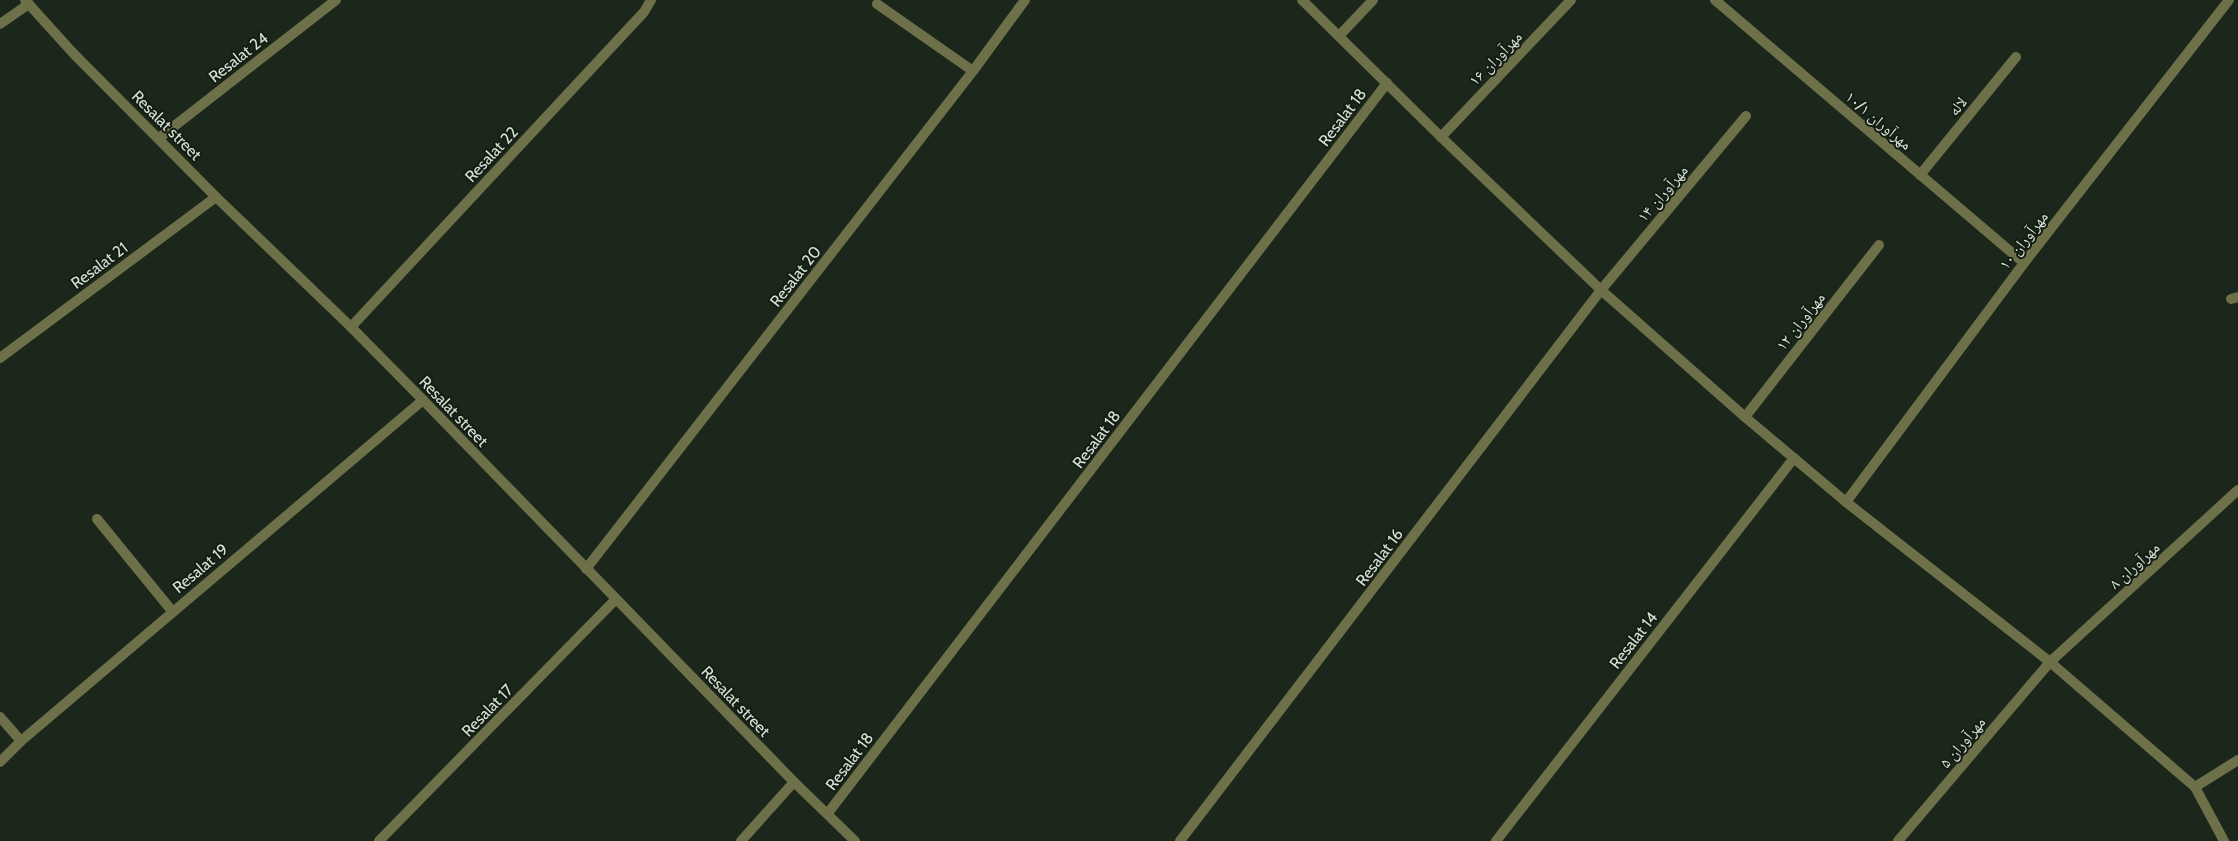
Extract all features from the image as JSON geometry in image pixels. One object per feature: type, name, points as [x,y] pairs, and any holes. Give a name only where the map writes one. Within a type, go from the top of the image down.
[{"type":"street","name":"Resalat 24","points":[[159,138],[336,0]]},
{"type":"street","name":"Resalat 22","points":[[350,327],[644,12],[651,0]]},
{"type":"street","name":"Resalat 20","points":[[586,569],[973,71],[1026,0]]},
{"type":"street","points":[[1302,0],[1441,137],[1601,290],[1744,416],[1846,502],[2050,662],[2195,787],[2224,841]]},
{"type":"street","points":[[1339,36],[1373,0]]},
{"type":"street","name":"مهرآوران ۱۶","points":[[1441,137],[1571,0]]},
{"type":"street","name":"مهرآوران ۱۰/۱","points":[[1715,0],[2024,263]]},
{"type":"street","name":"مهرآوران ۱۰","points":[[1846,502],[2024,263],[2229,0]]},
{"type":"street","name":"Resalat street","points":[[29,1],[73,53],[216,197],[423,400],[615,600],[794,782],[855,841]]},
{"type":"street","points":[[0,24],[29,1]]},
{"type":"street","points":[[877,4],[973,71]]},
{"type":"street","name":"لاله","points":[[1920,175],[2016,57]]},
{"type":"street","name":"Resalat 18","points":[[828,814],[1387,83]]},
{"type":"street","name":"۱۴ مهرآوران","points":[[1601,290],[1746,116]]},
{"type":"street","name":"Resalat 21","points":[[0,358],[216,197]]},
{"type":"street","name":"مهرآوران ۱۲","points":[[1744,416],[1879,245]]},
{"type":"street","name":"Resalat 16","points":[[1180,841],[1601,290]]},
{"type":"street","name":"Resalat 19","points":[[0,762],[21,741],[172,611],[423,400]]},
{"type":"street","name":"Resalat 14","points":[[1496,841],[1794,458]]},
{"type":"street","name":"مهرآوران ۸","points":[[2050,662],[2238,490]]},
{"type":"street","points":[[98,519],[172,611]]},
{"type":"street","name":"Resalat 17","points":[[379,841],[615,600]]},
{"type":"street","name":"مهرآوران ۵","points":[[1898,841],[2050,662]]},
{"type":"street","points":[[0,717],[21,741]]},
{"type":"street","points":[[2195,787],[2238,760]]},
{"type":"street","points":[[741,841],[794,782]]}]
